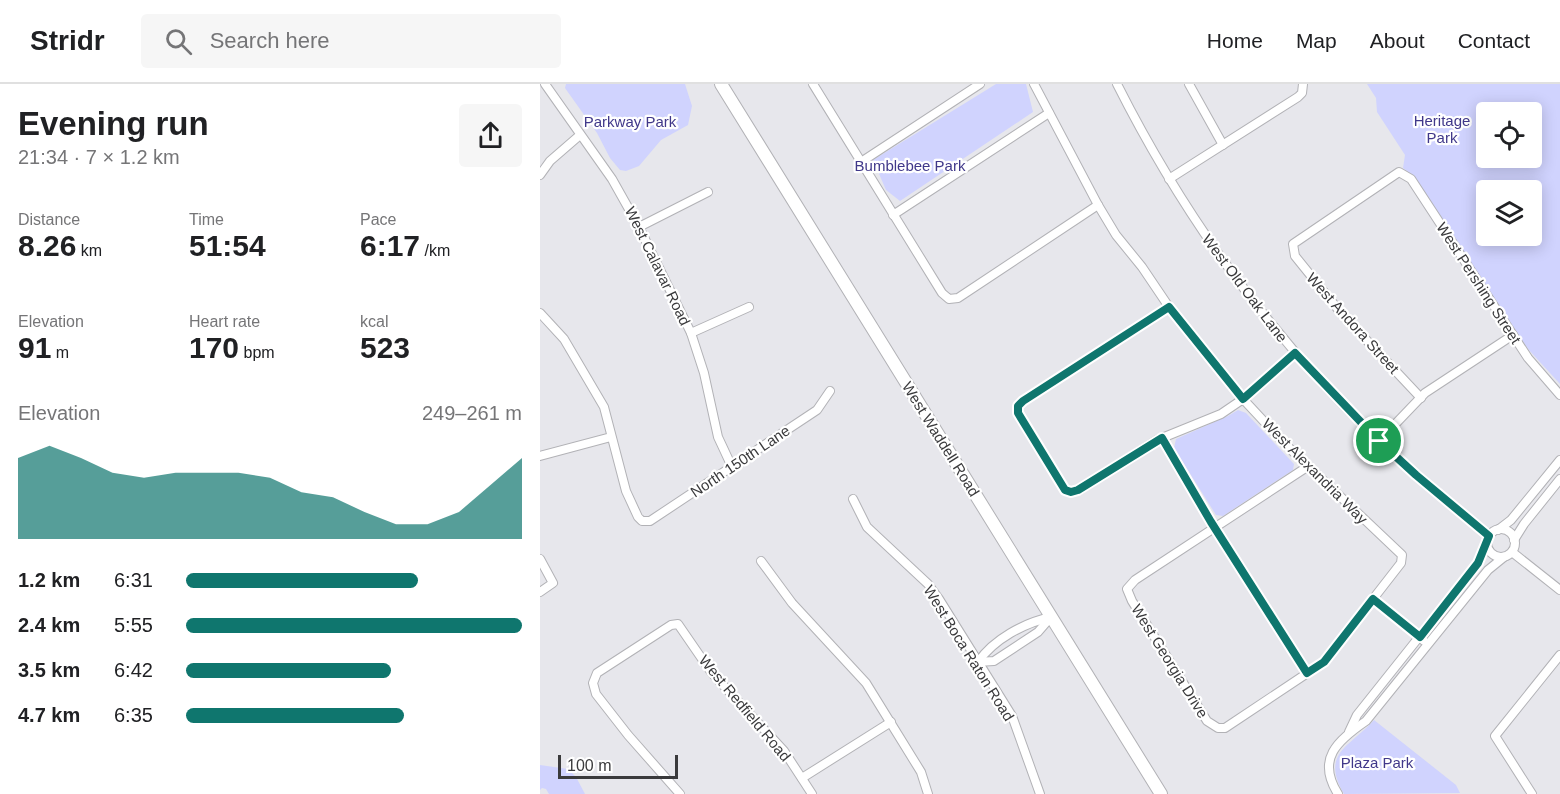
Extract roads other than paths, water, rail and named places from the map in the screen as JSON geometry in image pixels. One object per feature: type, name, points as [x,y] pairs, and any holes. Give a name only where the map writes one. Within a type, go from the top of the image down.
[{"type":"main road","name":"West Waddell Road","points":[[720,84],[1161,794]]},
{"type":"street","name":"West Calavar Road","points":[[545,84],[612,179],[639,227],[691,333],[704,373],[718,437],[732,467]]},
{"type":"street","points":[[813,84],[942,293],[949,299],[958,298],[1098,206]]},
{"type":"street","points":[[861,162],[980,84]]},
{"type":"street","name":"West Alexandria Way","points":[[1034,84],[1098,206],[1116,235],[1142,267],[1169,307],[1243,399],[1307,467],[1402,555],[1401,562],[1373,599]]},
{"type":"street","name":"West Old Oak Lane","points":[[1118,84],[1169,179],[1215,250],[1278,333],[1379,441],[1488,539]]},
{"type":"street","points":[[1189,84],[1223,145]]},
{"type":"street","points":[[1169,179],[1298,97],[1302,93],[1303,84]]},
{"type":"street","points":[[893,215],[1049,113]]},
{"type":"street","points":[[540,175],[550,161],[580,135]]},
{"type":"street","name":"West Andora Street","points":[[1399,172],[1293,244],[1295,256],[1341,313],[1421,398]]},
{"type":"street","name":"West Pershing Street","points":[[1399,172],[1411,179],[1528,358],[1560,395]]},
{"type":"street","points":[[639,227],[708,192]]},
{"type":"street","points":[[691,333],[749,307]]},
{"type":"street","points":[[1169,307],[1018,406],[1018,413],[1065,490],[1071,492],[1078,490],[1162,438],[1221,414],[1243,399],[1295,353]]},
{"type":"street","points":[[540,313],[564,339],[585,372],[604,407],[611,437],[540,456]]},
{"type":"street","points":[[1379,441],[1425,393],[1513,334]]},
{"type":"street","name":"North 150th Lane","points":[[611,437],[626,491],[638,517],[642,521],[650,521],[817,410],[830,391]]},
{"type":"street","points":[[1162,438],[1215,529],[1307,673],[1324,662],[1373,599],[1428,644]]},
{"type":"street","points":[[1349,733],[1358,715],[1478,563],[1488,539],[1511,520],[1560,460]]},
{"type":"street","points":[[1215,529],[1307,467]]},
{"type":"street","points":[[1338,794],[1329,776],[1328,762],[1335,746],[1366,721],[1488,570],[1512,552],[1514,540],[1524,524],[1560,479]]},
{"type":"street","name":"West Boca Raton Road","points":[[853,499],[867,527],[928,584],[978,662],[1011,716],[1040,794]]},
{"type":"street","name":"West Georgia Drive","points":[[1215,529],[1135,580],[1127,589],[1132,601],[1207,721],[1218,728],[1225,728],[1307,673]]},
{"type":"street","points":[[1498,530],[1506,530],[1514,540]]},
{"type":"street","points":[[1488,539],[1491,554],[1504,557]]},
{"type":"street","points":[[1512,552],[1560,590]]},
{"type":"street","points":[[540,559],[553,583],[540,592]]},
{"type":"street","points":[[761,561],[792,603],[866,683],[921,772],[928,794]]},
{"type":"street","points":[[978,662],[987,650],[1031,622],[1052,617]]},
{"type":"street","points":[[978,662],[994,661],[1038,632],[1052,617]]},
{"type":"street","name":"West Redfield Road","points":[[681,794],[627,735],[596,694],[593,683],[597,673],[671,625],[678,624],[711,672],[784,751],[812,794]]},
{"type":"street","points":[[1532,794],[1495,736],[1560,655]]},
{"type":"street","points":[[802,778],[891,722]]},
{"type":"park label","name":"Parkway Park","points":[[630,121]]},
{"type":"park label","name":"Heritage Park","points":[[1442,128]]},
{"type":"park label","name":"Bumblebee Park","points":[[910,165]]},
{"type":"park label","name":"Plaza Park","points":[[1377,762]]}]
